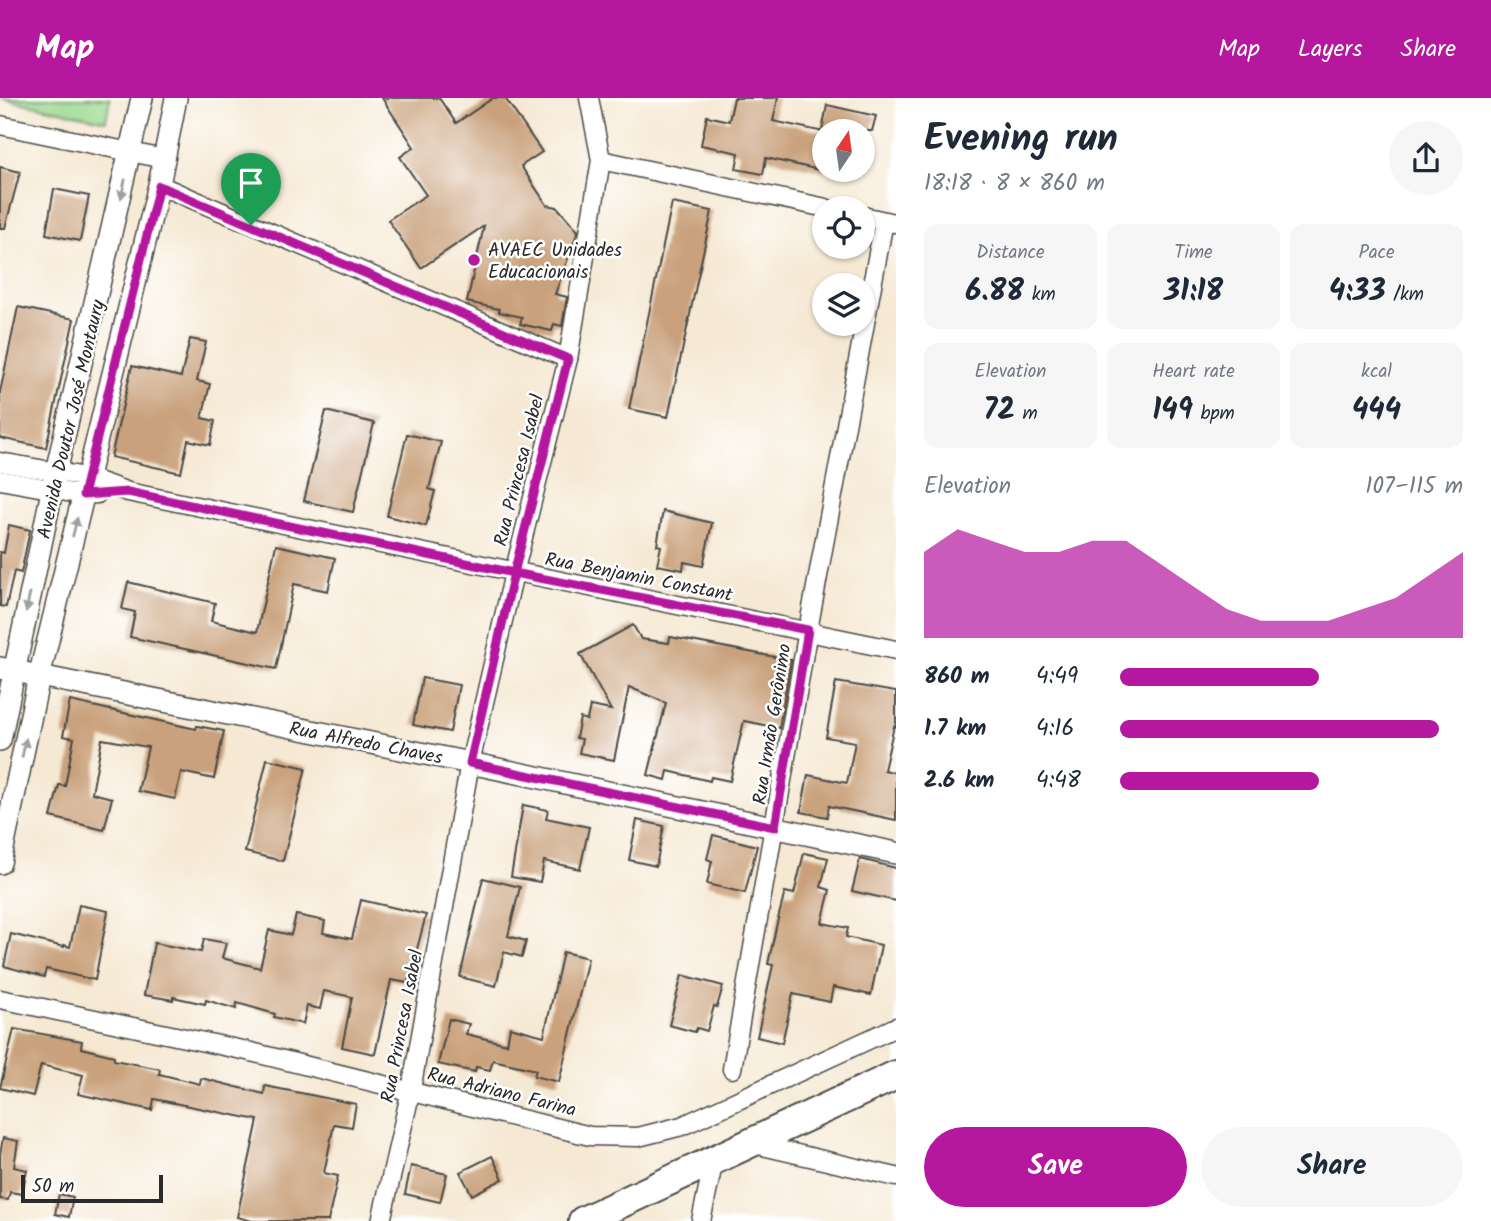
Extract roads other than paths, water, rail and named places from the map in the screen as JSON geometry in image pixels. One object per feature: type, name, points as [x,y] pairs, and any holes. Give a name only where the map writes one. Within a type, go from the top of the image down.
[{"type":"highway","points":[[583,1221],[896,1075]]},
{"type":"street","name":"Avenida Doutor José Montaury","points":[[0,740],[7,670],[55,481],[142,98]]},
{"type":"street","name":"Avenida Doutor José Montaury","points":[[0,863],[38,677],[159,186],[176,98]]},
{"type":"street","name":"Rua Princesa Isabel","points":[[381,1221],[411,1090],[470,763],[568,359],[601,160],[589,98]]},
{"type":"street","points":[[0,125],[164,159]]},
{"type":"street","points":[[601,160],[812,205]]},
{"type":"street","points":[[159,186],[568,359]]},
{"type":"street","name":"Rua Irmão Gerônimo","points":[[732,1069],[808,630],[890,222]]},
{"type":"street","name":"Rua Benjamin Constant","points":[[0,462],[55,481]]},
{"type":"street","name":"Rua Benjamin Constant","points":[[0,480],[55,481],[128,492],[896,650]]},
{"type":"street","name":"Rua Alfredo Chaves","points":[[7,670],[470,763],[896,853]]},
{"type":"street","name":"Rua Adriano Farina","points":[[0,999],[247,1051],[590,1136],[638,1137],[682,1126],[896,1027]]},
{"type":"street","points":[[750,1143],[896,1177]]},
{"type":"street","points":[[701,1221],[714,1160]]},
{"type":"place","name":"AVAEC Unidades Educacionais","points":[[474,260]]}]
